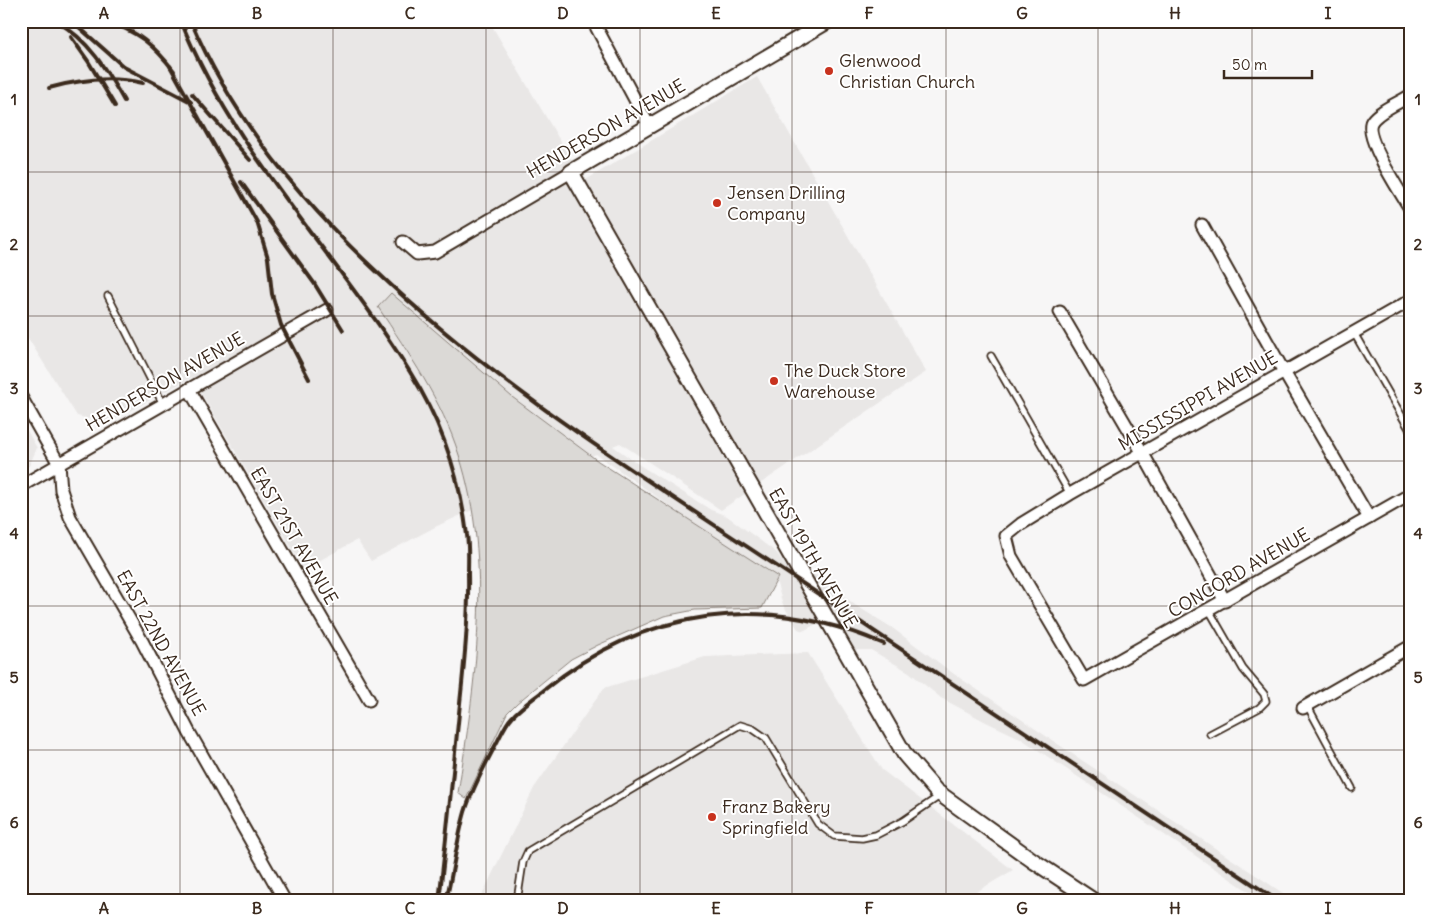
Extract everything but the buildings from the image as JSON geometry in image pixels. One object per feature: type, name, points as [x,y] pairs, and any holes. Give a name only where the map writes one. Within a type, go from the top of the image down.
[{"type":"street","points":[[593,21],[649,126]]},
{"type":"street","name":"HENDERSON AVENUE","points":[[403,242],[417,254],[435,252],[828,21]]},
{"type":"street","points":[[1411,96],[1377,116],[1370,123],[1370,132],[1375,146],[1411,210]]},
{"type":"street","name":"EAST 19TH AVENUE","points":[[571,172],[905,755],[923,778],[942,795],[1035,862],[1094,901]]},
{"type":"street","points":[[1202,225],[1284,372],[1369,518]]},
{"type":"street","name":"MISSISSIPPI AVENUE","points":[[1084,680],[1011,556],[1006,536],[1021,524],[1142,452],[1411,300]]},
{"type":"street","name":"HENDERSON AVENUE","points":[[21,486],[327,310]]},
{"type":"street","points":[[1060,312],[1142,452],[1225,601]]},
{"type":"street","name":"EAST 21ST AVENUE","points":[[189,389],[369,700]]},
{"type":"street","name":"EAST 22ND AVENUE","points":[[21,397],[59,464],[61,490],[70,517],[142,641],[189,732],[285,901]]},
{"type":"street","name":"CONCORD AVENUE","points":[[1084,680],[1411,494]]},
{"type":"street","points":[[1305,706],[1411,646]]},
{"type":"lane","points":[[108,296],[163,404]]},
{"type":"lane","points":[[1354,333],[1411,432]]},
{"type":"lane","points":[[991,356],[1070,494]]},
{"type":"lane","points":[[1209,610],[1243,669],[1264,694],[1266,701],[1258,708],[1210,734]]},
{"type":"lane","points":[[1305,706],[1352,788]]},
{"type":"lane","points":[[517,901],[523,862],[528,851],[740,725],[753,729],[766,738],[818,824],[834,836],[862,838],[876,834],[903,821],[942,795]]},
{"type":"shaded area","points":[[21,21],[489,21],[584,181],[757,77],[926,372],[721,510],[620,443],[613,446],[711,510],[727,516],[777,553],[805,595],[817,616],[818,623],[803,631],[798,629],[783,605],[773,575],[691,521],[596,454],[437,526],[371,561],[357,540],[304,569],[192,377],[108,423],[77,416],[21,327]]},
{"type":"shaded area","points":[[391,293],[512,397],[598,461],[778,577],[762,608],[695,610],[664,616],[571,659],[507,713],[466,799],[458,793],[475,667],[479,581],[476,538],[470,496],[459,455],[444,416],[424,378],[378,307]]},
{"type":"shaded area","points":[[21,420],[37,448],[29,466],[21,471]]},
{"type":"shaded area","points":[[814,575],[818,576],[855,605],[891,627],[954,674],[1295,901],[1263,901],[1020,738],[941,698],[909,672],[871,650],[854,650],[811,577]]},
{"type":"shaded area","points":[[808,653],[882,770],[1013,870],[961,901],[479,901],[534,788],[604,688],[705,657]]},
{"type":"railway","points":[[56,21],[78,37],[96,56],[124,101]]},
{"type":"railway","points":[[72,21],[124,67],[191,102]]},
{"type":"railway","points":[[106,21],[136,34],[152,46],[174,71]]},
{"type":"railway","points":[[181,21],[203,69],[257,159],[381,328],[410,372],[431,410],[448,450],[460,492],[468,540],[468,611],[439,901]]},
{"type":"railway","points":[[191,21],[227,91],[270,156],[295,186],[321,216],[376,271],[475,357],[527,397],[635,472],[1278,901]]},
{"type":"railway","points":[[71,37],[115,106]]},
{"type":"railway","points":[[170,66],[257,222],[268,258],[272,294],[281,325],[309,379]]},
{"type":"railway","points":[[49,88],[73,82],[108,79],[143,83]]},
{"type":"railway","points":[[192,94],[250,160]]},
{"type":"railway","points":[[241,182],[314,283],[343,330]]},
{"type":"railway","points":[[446,901],[468,803],[478,778],[505,727],[523,706],[582,662],[623,641],[664,626],[707,617],[750,614],[795,618],[839,628],[884,644]]},
{"type":"place","name":"Glenwood Christian Church","points":[[829,71]]},
{"type":"place","name":"Jensen Drilling Company","points":[[717,203]]},
{"type":"place","name":"The Duck Store Warehouse","points":[[774,381]]},
{"type":"place","name":"Franz Bakery Springfield","points":[[712,817]]}]
